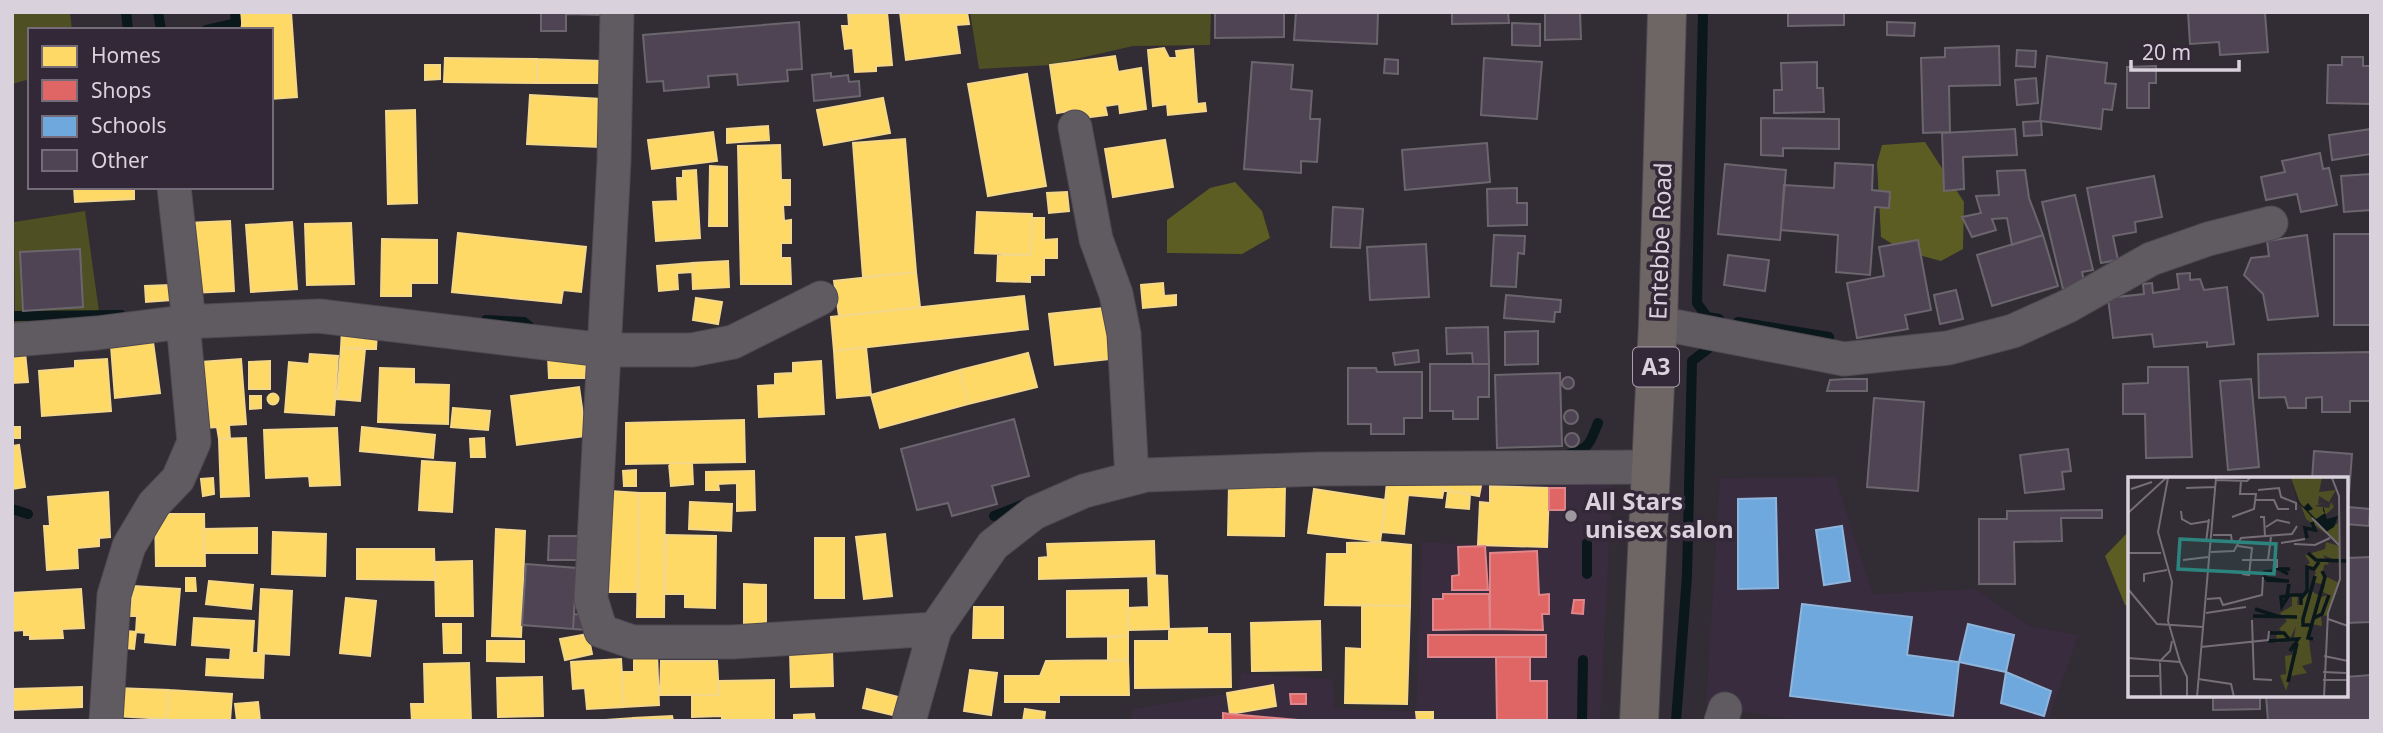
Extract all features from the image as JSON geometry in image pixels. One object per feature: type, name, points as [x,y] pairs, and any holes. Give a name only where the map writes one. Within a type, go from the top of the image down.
[{"type":"main road","name":"Entebbe Road","points":[[1639,721],[1658,323],[1668,12]]},
{"type":"street","points":[[617,12],[614,161],[591,598],[601,631],[633,642],[733,642],[935,629]]},
{"type":"street","points":[[1075,127],[1096,239],[1116,294],[1124,334],[1132,478]]},
{"type":"street","points":[[106,721],[114,595],[129,546],[154,504],[178,479],[194,442],[174,189]]},
{"type":"street","points":[[1658,323],[1844,359],[1948,348],[2013,331],[2068,306],[2151,260],[2208,239],[2272,223]]},
{"type":"street","points":[[12,340],[186,322],[319,316],[604,350],[692,350],[733,342],[821,298]]},
{"type":"street","points":[[909,721],[935,629],[993,545],[1034,513],[1084,491],[1146,475],[1318,469],[1652,467]]},
{"type":"shaded area","points":[[12,12],[70,12],[72,28],[28,28],[28,80],[12,84]]},
{"type":"shaded area","points":[[970,12],[1211,12],[1210,45],[1133,46],[1050,65],[979,69]]},
{"type":"shaded area","points":[[1925,142],[1964,202],[1963,249],[1941,261],[1904,251],[1881,237],[1877,163],[1882,145]]},
{"type":"shaded area","points":[[1235,182],[1262,211],[1270,238],[1242,254],[1167,253],[1167,220],[1210,188]]},
{"type":"shaded area","points":[[85,211],[101,326],[15,331],[14,222]]},
{"type":"shaded area","points":[[1835,477],[1873,594],[1975,589],[2029,626],[2078,635],[2048,721],[1805,721],[1706,706],[1720,478]]},
{"type":"shaded area","points":[[1482,481],[1612,484],[1600,721],[1131,721],[1133,709],[1237,692],[1241,673],[1333,679],[1334,708],[1416,712],[1422,542],[1478,545]]},
{"type":"shaded area","points":[[2128,532],[2128,606],[2125,605],[2105,556]]},
{"type":"building: Homes","points":[[241,12],[291,12],[297,97],[273,99],[273,28],[242,28]]},
{"type":"building: Homes","points":[[848,12],[887,12],[892,65],[876,66],[876,71],[855,72],[853,48],[845,49],[842,26],[849,26]]},
{"type":"building: Homes","points":[[900,12],[967,12],[969,24],[956,25],[960,53],[906,60]]},
{"type":"building: Homes","points":[[1164,48],[1169,58],[1177,58],[1176,51],[1193,49],[1197,104],[1205,103],[1206,111],[1168,115],[1167,104],[1153,106],[1148,50]]},
{"type":"building: Homes","points":[[1115,56],[1118,72],[1141,68],[1146,109],[1120,113],[1119,104],[1105,106],[1107,115],[1076,119],[1075,110],[1057,113],[1050,65]]},
{"type":"building: Homes","points":[[445,58],[537,59],[537,83],[444,82]]},
{"type":"building: Homes","points":[[537,59],[602,61],[601,83],[537,83]]},
{"type":"building: Homes","points":[[425,65],[440,65],[440,79],[425,80]]},
{"type":"building: Homes","points":[[1027,74],[1046,186],[988,196],[968,84]]},
{"type":"building: Homes","points":[[530,95],[602,99],[600,147],[527,144]]},
{"type":"building: Homes","points":[[883,98],[890,133],[824,145],[817,110]]},
{"type":"building: Homes","points":[[415,110],[417,203],[388,204],[386,111]]},
{"type":"building: Homes","points":[[768,126],[769,140],[727,143],[727,129]]},
{"type":"building: Homes","points":[[713,132],[717,161],[652,169],[648,140]]},
{"type":"building: Homes","points":[[905,139],[916,272],[863,277],[853,143]]},
{"type":"building: Homes","points":[[1165,140],[1173,187],[1113,197],[1105,149]]},
{"type":"building: Homes","points":[[780,145],[781,180],[790,180],[790,205],[783,205],[784,221],[791,220],[791,243],[781,243],[781,258],[790,258],[791,284],[741,284],[738,146]]},
{"type":"building: Homes","points":[[710,166],[727,167],[727,226],[709,226]]},
{"type":"building: Homes","points":[[696,170],[700,238],[656,241],[653,202],[678,201],[677,178],[683,178],[683,171]]},
{"type":"building: Homes","points":[[74,189],[134,189],[134,199],[75,202]]},
{"type":"building: Homes","points":[[1067,192],[1069,211],[1049,213],[1047,193]]},
{"type":"building: Homes","points":[[977,212],[1032,214],[1031,255],[975,253]]},
{"type":"building: Homes","points":[[1032,218],[1044,218],[1044,240],[1057,239],[1057,258],[1044,258],[1044,275],[1030,275],[1030,282],[997,281],[998,255],[1031,255]]},
{"type":"building: Homes","points":[[230,221],[234,291],[191,293],[187,223]]},
{"type":"building: Homes","points":[[292,222],[297,289],[251,292],[246,225]]},
{"type":"building: Homes","points":[[351,223],[354,284],[307,285],[305,224]]},
{"type":"building: Homes","points":[[458,233],[586,247],[581,292],[563,290],[561,303],[452,292]]},
{"type":"building: Homes","points":[[382,239],[437,240],[437,283],[411,283],[411,296],[381,296]]},
{"type":"building: Homes","points":[[728,261],[729,287],[693,289],[692,263]]},
{"type":"building: Homes","points":[[692,263],[692,272],[677,273],[678,289],[659,291],[657,266]]},
{"type":"building: Homes","points":[[916,272],[920,307],[839,316],[834,281]]},
{"type":"building: Homes","points":[[1163,283],[1164,296],[1176,295],[1176,305],[1143,308],[1141,285]]},
{"type":"building: Homes","points":[[170,285],[171,300],[146,302],[145,286]]},
{"type":"building: Homes","points":[[1024,296],[1028,329],[834,351],[831,317]]},
{"type":"building: Homes","points":[[696,298],[722,302],[718,324],[693,320]]},
{"type":"building: Homes","points":[[1112,307],[1118,358],[1055,365],[1049,314]]},
{"type":"building: Homes","points":[[342,330],[377,331],[376,349],[341,348]]},
{"type":"building: Homes","points":[[23,332],[28,382],[12,383],[12,333]]},
{"type":"building: Homes","points":[[153,342],[160,393],[115,398],[111,346]]},
{"type":"building: Homes","points":[[866,347],[871,395],[837,398],[834,351]]},
{"type":"building: Homes","points":[[341,348],[365,349],[360,401],[337,399]]},
{"type":"building: Homes","points":[[1028,353],[1037,387],[968,404],[960,370]]},
{"type":"building: Homes","points":[[310,354],[338,356],[334,415],[285,412],[289,362],[309,364]]},
{"type":"building: Homes","points":[[586,356],[586,378],[549,378],[548,357]]},
{"type":"building: Homes","points":[[107,359],[111,411],[42,416],[39,371],[75,368],[75,361]]},
{"type":"building: Homes","points":[[241,359],[246,424],[229,425],[230,439],[219,439],[217,427],[206,428],[201,362]]},
{"type":"building: Homes","points":[[270,361],[270,389],[249,389],[249,362]]},
{"type":"building: Homes","points":[[821,361],[824,414],[759,417],[758,386],[775,385],[775,374],[793,373],[793,363]]},
{"type":"building: Homes","points":[[380,368],[414,369],[414,384],[449,385],[448,424],[378,422]]},
{"type":"building: Homes","points":[[960,370],[968,404],[880,428],[871,395]]},
{"type":"building: Homes","points":[[579,387],[586,436],[517,445],[511,396]]},
{"type":"building: Homes","points":[[273,394],[277,395],[277,403],[273,404],[269,403],[268,399],[269,395]]},
{"type":"building: Homes","points":[[250,396],[261,396],[261,408],[250,409]]},
{"type":"building: Homes","points":[[453,408],[490,411],[488,430],[451,427]]},
{"type":"building: Homes","points":[[744,420],[745,462],[626,464],[626,423]]},
{"type":"building: Homes","points":[[12,427],[20,427],[20,438],[12,438]]},
{"type":"building: Homes","points":[[362,427],[435,435],[433,458],[360,451]]},
{"type":"building: Homes","points":[[337,428],[340,485],[310,486],[309,476],[266,478],[264,430]]},
{"type":"building: Homes","points":[[246,438],[249,496],[221,497],[219,439]]},
{"type":"building: Homes","points":[[484,438],[485,457],[471,457],[470,439]]},
{"type":"building: Homes","points":[[19,445],[25,487],[12,489],[12,446]]},
{"type":"building: Homes","points":[[422,461],[455,463],[452,512],[419,510]]},
{"type":"building: Homes","points":[[669,463],[692,463],[693,484],[671,486]]},
{"type":"building: Homes","points":[[636,470],[636,486],[624,486],[623,471]]},
{"type":"building: Homes","points":[[754,471],[755,510],[737,511],[737,483],[718,484],[719,490],[706,490],[706,472]]},
{"type":"building: Homes","points":[[1388,472],[1446,478],[1442,498],[1408,495],[1404,534],[1382,532]]},
{"type":"building: Homes","points":[[1446,475],[1482,481],[1479,496],[1443,490]]},
{"type":"building: Homes","points":[[213,478],[214,494],[203,496],[201,479]]},
{"type":"building: Homes","points":[[1229,484],[1285,485],[1284,536],[1228,535]]},
{"type":"building: Homes","points":[[1490,486],[1549,488],[1547,547],[1478,545],[1480,502],[1490,503]]},
{"type":"building: Homes","points":[[1314,489],[1386,500],[1380,542],[1308,533]]},
{"type":"building: Homes","points":[[610,491],[639,493],[638,592],[609,592]]},
{"type":"building: Homes","points":[[1448,491],[1470,494],[1469,509],[1446,507]]},
{"type":"building: Homes","points":[[108,492],[110,537],[99,538],[99,546],[77,548],[78,568],[47,570],[44,526],[50,526],[48,497]]},
{"type":"building: Homes","points":[[639,493],[665,493],[664,617],[637,617]]},
{"type":"building: Homes","points":[[690,502],[732,504],[731,531],[689,529]]},
{"type":"building: Homes","points":[[155,514],[204,514],[205,566],[156,566]]},
{"type":"building: Homes","points":[[257,528],[257,553],[204,553],[204,529]]},
{"type":"building: Homes","points":[[496,529],[525,531],[521,637],[492,636]]},
{"type":"building: Homes","points":[[273,532],[326,534],[325,576],[272,574]]},
{"type":"building: Homes","points":[[885,534],[892,596],[864,599],[856,537]]},
{"type":"building: Homes","points":[[666,535],[716,536],[715,608],[685,607],[685,594],[665,594]]},
{"type":"building: Homes","points":[[815,538],[844,538],[844,598],[815,598]]},
{"type":"building: Homes","points":[[1154,541],[1155,576],[1039,579],[1039,558],[1048,557],[1047,544]]},
{"type":"building: Homes","points":[[1347,543],[1411,545],[1410,606],[1325,605],[1327,554],[1347,554]]},
{"type":"building: Homes","points":[[357,549],[434,549],[435,580],[357,579]]},
{"type":"building: Homes","points":[[472,561],[473,616],[436,616],[435,562]]},
{"type":"building: Homes","points":[[1148,575],[1167,576],[1169,629],[1129,630],[1128,608],[1149,607]]},
{"type":"building: Homes","points":[[186,578],[195,578],[196,591],[186,591]]},
{"type":"building: Homes","points":[[209,581],[253,585],[251,609],[206,604]]},
{"type":"building: Homes","points":[[744,584],[766,585],[766,626],[744,626]]},
{"type":"building: Homes","points":[[133,586],[180,589],[175,645],[145,642],[146,633],[136,632],[137,616],[130,616]]},
{"type":"building: Homes","points":[[81,589],[84,628],[62,629],[63,638],[30,639],[30,635],[24,635],[24,630],[12,631],[12,593]]},
{"type":"building: Homes","points":[[261,589],[292,591],[289,655],[258,653]]},
{"type":"building: Homes","points":[[1128,590],[1128,636],[1067,637],[1067,591]]},
{"type":"building: Homes","points":[[346,598],[376,601],[370,656],[340,653]]},
{"type":"building: Homes","points":[[1362,605],[1410,606],[1407,704],[1345,703],[1346,648],[1362,649]]},
{"type":"building: Homes","points":[[974,607],[1003,607],[1003,638],[973,638]]},
{"type":"building: Homes","points":[[194,618],[254,621],[252,653],[264,653],[263,678],[206,675],[207,659],[230,660],[231,648],[192,645]]},
{"type":"building: Homes","points":[[1320,621],[1321,670],[1252,671],[1251,623]]},
{"type":"building: Homes","points":[[443,624],[461,624],[461,653],[444,653]]},
{"type":"building: Homes","points":[[1207,628],[1207,634],[1230,634],[1231,687],[1135,688],[1135,641],[1169,641],[1169,629]]},
{"type":"building: Homes","points":[[116,630],[136,632],[134,649],[114,647]]},
{"type":"building: Homes","points":[[588,634],[592,654],[565,660],[560,639]]},
{"type":"building: Homes","points":[[1128,636],[1128,660],[1108,661],[1108,637]]},
{"type":"building: Homes","points":[[487,641],[524,641],[524,662],[487,661]]},
{"type":"building: Homes","points":[[790,650],[832,650],[833,686],[791,687]]},
{"type":"building: Homes","points":[[657,653],[659,705],[624,707],[622,672],[634,672],[634,654]]},
{"type":"building: Homes","points":[[621,659],[624,707],[587,709],[585,688],[573,689],[571,662]]},
{"type":"building: Homes","points":[[1128,660],[1129,695],[1059,695],[1059,702],[1005,702],[1005,676],[1040,676],[1046,661]]},
{"type":"building: Homes","points":[[661,661],[717,661],[719,695],[660,695]]},
{"type":"building: Homes","points":[[469,663],[471,721],[412,721],[411,704],[425,704],[424,664]]},
{"type":"building: Homes","points":[[970,670],[997,673],[991,715],[964,711]]},
{"type":"building: Homes","points":[[542,677],[543,716],[498,717],[497,678]]},
{"type":"building: Homes","points":[[774,680],[774,721],[722,721],[722,716],[692,717],[692,695],[719,695],[719,681]]},
{"type":"building: Homes","points":[[1273,685],[1276,706],[1230,714],[1227,693]]},
{"type":"building: Homes","points":[[82,687],[82,707],[12,710],[14,689]]},
{"type":"building: Homes","points":[[115,688],[169,690],[167,719],[114,716]]},
{"type":"building: Homes","points":[[867,689],[902,698],[897,716],[863,708]]},
{"type":"building: Homes","points":[[169,690],[232,694],[230,721],[167,721]]},
{"type":"building: Homes","points":[[258,702],[260,721],[237,721],[235,704]]},
{"type":"building: Homes","points":[[1025,709],[1045,712],[1044,721],[1023,721]]},
{"type":"building: Homes","points":[[1416,712],[1433,712],[1433,721],[1417,721]]},
{"type":"building: Homes","points":[[814,714],[815,721],[794,721],[794,715]]},
{"type":"building: Homes","points":[[672,716],[673,721],[633,721],[633,718]]},
{"type":"building: Homes","points":[[633,718],[633,721],[591,721]]},
{"type":"building: Shops","points":[[1549,488],[1565,488],[1565,510],[1549,510]]},
{"type":"building: Shops","points":[[1485,546],[1488,590],[1452,590],[1452,576],[1459,575],[1458,547]]},
{"type":"building: Shops","points":[[1537,551],[1539,595],[1549,594],[1549,614],[1542,614],[1543,630],[1490,629],[1490,553]]},
{"type":"building: Shops","points":[[1443,594],[1489,594],[1490,629],[1433,630],[1433,599],[1443,599]]},
{"type":"building: Shops","points":[[1574,600],[1584,600],[1583,614],[1572,613]]},
{"type":"building: Shops","points":[[1428,635],[1546,635],[1546,657],[1428,657]]},
{"type":"building: Shops","points":[[1496,657],[1530,657],[1530,681],[1547,681],[1547,721],[1497,721]]},
{"type":"building: Shops","points":[[1290,694],[1306,694],[1306,704],[1291,704]]},
{"type":"building: Shops","points":[[1223,713],[1230,714],[1309,721],[1223,721]]},
{"type":"building: Schools","points":[[1776,498],[1778,588],[1738,589],[1738,499]]},
{"type":"building: Schools","points":[[1842,526],[1850,581],[1824,585],[1816,530]]},
{"type":"building: Schools","points":[[1802,604],[1912,617],[1907,655],[1959,662],[1953,716],[1790,696]]},
{"type":"building: Schools","points":[[1968,624],[2014,635],[2006,672],[1959,662]]},
{"type":"building: Schools","points":[[2006,672],[2051,691],[2044,716],[2001,703]]},
{"type":"building: Other","points":[[541,12],[566,12],[566,31],[541,31]]},
{"type":"building: Other","points":[[609,12],[609,15],[566,14]]},
{"type":"building: Other","points":[[1284,12],[1284,37],[1215,38],[1215,13]]},
{"type":"building: Other","points":[[1296,12],[1378,12],[1377,44],[1294,40]]},
{"type":"building: Other","points":[[1452,12],[1508,12],[1509,23],[1452,24]]},
{"type":"building: Other","points":[[1545,12],[1580,12],[1581,39],[1545,40]]},
{"type":"building: Other","points":[[1788,12],[1844,12],[1844,25],[1788,26]]},
{"type":"building: Other","points":[[2188,12],[2273,12],[2265,13],[2268,52],[2220,55],[2219,42],[2190,44]]},
{"type":"building: Other","points":[[799,22],[802,69],[787,70],[788,81],[738,85],[737,74],[708,76],[709,87],[664,91],[663,81],[647,82],[643,35]]},
{"type":"building: Other","points":[[1887,22],[1915,23],[1914,36],[1887,35]]},
{"type":"building: Other","points":[[1512,23],[1540,24],[1540,46],[1512,45]]},
{"type":"building: Other","points":[[1999,46],[2000,85],[1949,86],[1950,132],[1923,133],[1921,58],[1945,57],[1945,48]]},
{"type":"building: Other","points":[[2017,50],[2036,51],[2035,67],[2016,66]]},
{"type":"building: Other","points":[[2047,56],[2107,63],[2105,83],[2116,84],[2112,110],[2103,109],[2101,129],[2040,121]]},
{"type":"building: Other","points":[[2342,57],[2363,57],[2363,66],[2371,66],[2371,104],[2327,103],[2328,65],[2342,65]]},
{"type":"building: Other","points":[[1484,58],[1542,62],[1537,119],[1481,115]]},
{"type":"building: Other","points":[[1385,59],[1398,60],[1398,74],[1384,73]]},
{"type":"building: Other","points":[[1252,62],[1293,65],[1291,89],[1312,91],[1310,119],[1320,119],[1317,162],[1301,161],[1301,173],[1244,169]]},
{"type":"building: Other","points":[[1817,62],[1817,88],[1823,88],[1824,112],[1774,113],[1774,90],[1782,90],[1781,63]]},
{"type":"building: Other","points":[[2156,66],[2156,83],[2149,83],[2149,108],[2127,108],[2127,67]]},
{"type":"building: Other","points":[[831,73],[831,77],[848,75],[849,82],[859,81],[860,96],[814,101],[812,75]]},
{"type":"building: Other","points":[[2036,78],[2038,103],[2017,105],[2015,80]]},
{"type":"building: Other","points":[[1761,118],[1839,119],[1839,149],[1783,148],[1783,156],[1761,155]]},
{"type":"building: Other","points":[[2041,121],[2042,135],[2024,136],[2023,122]]},
{"type":"building: Other","points":[[2015,129],[2017,155],[1963,157],[1964,189],[1944,191],[1942,133]]},
{"type":"building: Other","points":[[2371,129],[2371,154],[2332,160],[2329,135]]},
{"type":"building: Other","points":[[1487,143],[1490,182],[1405,190],[1402,150]]},
{"type":"building: Other","points":[[2320,153],[2323,169],[2329,168],[2337,205],[2301,212],[2297,194],[2266,200],[2261,177],[2285,172],[2282,161]]},
{"type":"building: Other","points":[[1835,163],[1873,165],[1872,190],[1890,192],[1889,208],[1875,207],[1870,275],[1836,272],[1838,235],[1781,230],[1784,185],[1834,188]]},
{"type":"building: Other","points":[[1725,164],[1786,170],[1780,240],[1718,234]]},
{"type":"building: Other","points":[[2025,170],[2029,198],[2043,235],[2012,245],[2007,218],[1992,219],[1996,230],[1972,237],[1962,217],[1981,213],[1976,196],[1999,195],[1997,171]]},
{"type":"building: Other","points":[[2371,174],[2371,210],[2344,212],[2341,176]]},
{"type":"building: Other","points":[[2154,176],[2162,217],[2135,222],[2136,232],[2113,236],[2118,260],[2101,263],[2087,188]]},
{"type":"building: Other","points":[[1517,188],[1517,203],[1527,203],[1527,225],[1488,226],[1487,189]]},
{"type":"building: Other","points":[[2075,195],[2093,270],[2082,272],[2085,285],[2063,289],[2042,202]]},
{"type":"building: Other","points":[[1333,207],[1363,209],[1360,248],[1331,247]]},
{"type":"building: Other","points":[[2334,234],[2371,234],[2371,325],[2334,325]]},
{"type":"building: Other","points":[[1494,235],[1525,236],[1524,254],[1518,253],[1516,287],[1491,286]]},
{"type":"building: Other","points":[[2043,235],[2058,286],[1992,306],[1977,255]]},
{"type":"building: Other","points":[[2307,235],[2318,316],[2268,320],[2263,294],[2244,275],[2251,258],[2269,256],[2267,241]]},
{"type":"building: Other","points":[[1918,240],[1931,310],[1905,315],[1908,329],[1857,338],[1847,283],[1884,276],[1879,247]]},
{"type":"building: Other","points":[[1426,244],[1429,297],[1370,300],[1367,247]]},
{"type":"building: Other","points":[[80,249],[83,307],[23,311],[20,252]]},
{"type":"building: Other","points":[[1728,255],[1769,260],[1765,291],[1724,285]]},
{"type":"building: Other","points":[[2190,273],[2190,280],[2200,279],[2204,290],[2227,287],[2234,344],[2207,347],[2207,342],[2154,347],[2152,334],[2113,338],[2108,298],[2144,294],[2143,284],[2152,283],[2153,293],[2179,289],[2177,274]]},
{"type":"building: Other","points":[[1956,290],[1963,319],[1940,324],[1934,295]]},
{"type":"building: Other","points":[[1506,295],[1561,300],[1560,312],[1555,312],[1554,322],[1504,318]]},
{"type":"building: Other","points":[[1488,327],[1489,364],[1473,364],[1472,353],[1447,354],[1446,328]]},
{"type":"building: Other","points":[[1538,331],[1538,364],[1505,365],[1505,332]]},
{"type":"building: Other","points":[[1418,350],[1419,362],[1395,365],[1393,353]]},
{"type":"building: Other","points":[[2371,352],[2371,401],[2350,401],[2350,412],[2322,412],[2322,397],[2306,398],[2306,408],[2288,408],[2285,397],[2259,398],[2258,354]]},
{"type":"building: Other","points":[[1430,364],[1489,364],[1489,397],[1478,397],[1478,419],[1453,419],[1453,411],[1430,411]]},
{"type":"building: Other","points":[[2148,367],[2188,367],[2192,457],[2146,458],[2145,414],[2123,414],[2123,384],[2148,383]]},
{"type":"building: Other","points":[[1348,368],[1376,368],[1377,372],[1422,372],[1422,418],[1404,418],[1404,434],[1371,434],[1371,424],[1348,424]]},
{"type":"building: Other","points":[[1560,373],[1562,446],[1497,448],[1495,375]]},
{"type":"building: Other","points":[[1563,378],[1573,378],[1573,388],[1563,388]]},
{"type":"building: Other","points":[[1867,379],[1867,391],[1827,391],[1830,380]]},
{"type":"building: Other","points":[[2251,379],[2259,467],[2228,470],[2220,381]]},
{"type":"building: Other","points":[[1874,398],[1924,402],[1918,491],[1867,487]]},
{"type":"building: Other","points":[[1568,410],[1574,410],[1578,417],[1574,424],[1568,424],[1564,420],[1564,414]]},
{"type":"building: Other","points":[[1014,419],[1029,476],[992,486],[997,504],[952,516],[948,503],[917,510],[901,449]]},
{"type":"building: Other","points":[[1572,433],[1577,435],[1577,445],[1572,447],[1567,445],[1565,440],[1567,435]]},
{"type":"building: Other","points":[[2068,449],[2071,471],[2062,472],[2064,489],[2025,493],[2020,455]]},
{"type":"building: Other","points":[[2314,451],[2352,454],[2348,507],[2348,477],[2312,477]]},
{"type":"building: Other","points":[[2348,507],[2370,509],[2369,526],[2348,524]]},
{"type":"building: Other","points":[[2102,510],[2102,518],[2061,518],[2062,541],[2014,542],[2015,584],[1979,584],[1979,519],[2007,519],[2007,511]]},
{"type":"building: Other","points":[[549,536],[579,536],[579,560],[548,560]]},
{"type":"building: Other","points":[[2371,557],[2371,622],[2348,623],[2348,558]]},
{"type":"building: Other","points":[[526,564],[577,568],[573,629],[522,625]]},
{"type":"building: Other","points":[[574,614],[590,616],[588,630],[573,629]]},
{"type":"building: Other","points":[[2371,675],[2371,721],[2268,721],[2266,698],[2348,698],[2348,677]]},
{"type":"building: Other","points":[[2213,698],[2260,698],[2260,709],[2213,710]]},
{"type":"waterway","points":[[126,12],[128,28]]},
{"type":"waterway","points":[[158,12],[161,28]]},
{"type":"waterway","points":[[215,28],[236,23],[235,12]]},
{"type":"waterway","points":[[1703,12],[1697,303],[1707,317],[1719,319]]},
{"type":"waterway","points":[[12,316],[121,315]]},
{"type":"waterway","points":[[486,320],[524,322],[536,332]]},
{"type":"waterway","points":[[1738,322],[1829,337]]},
{"type":"waterway","points":[[1676,721],[1687,576],[1692,361],[1709,348]]},
{"type":"waterway","points":[[1569,454],[1588,444],[1598,423]]},
{"type":"waterway","points":[[994,516],[1027,503]]},
{"type":"waterway","points":[[12,509],[28,514]]},
{"type":"waterway","points":[[1587,543],[1587,574]]},
{"type":"waterway","points":[[1582,721],[1583,660]]},
{"type":"place","name":"All Stars unisex salon","points":[[1571,516]]}]
